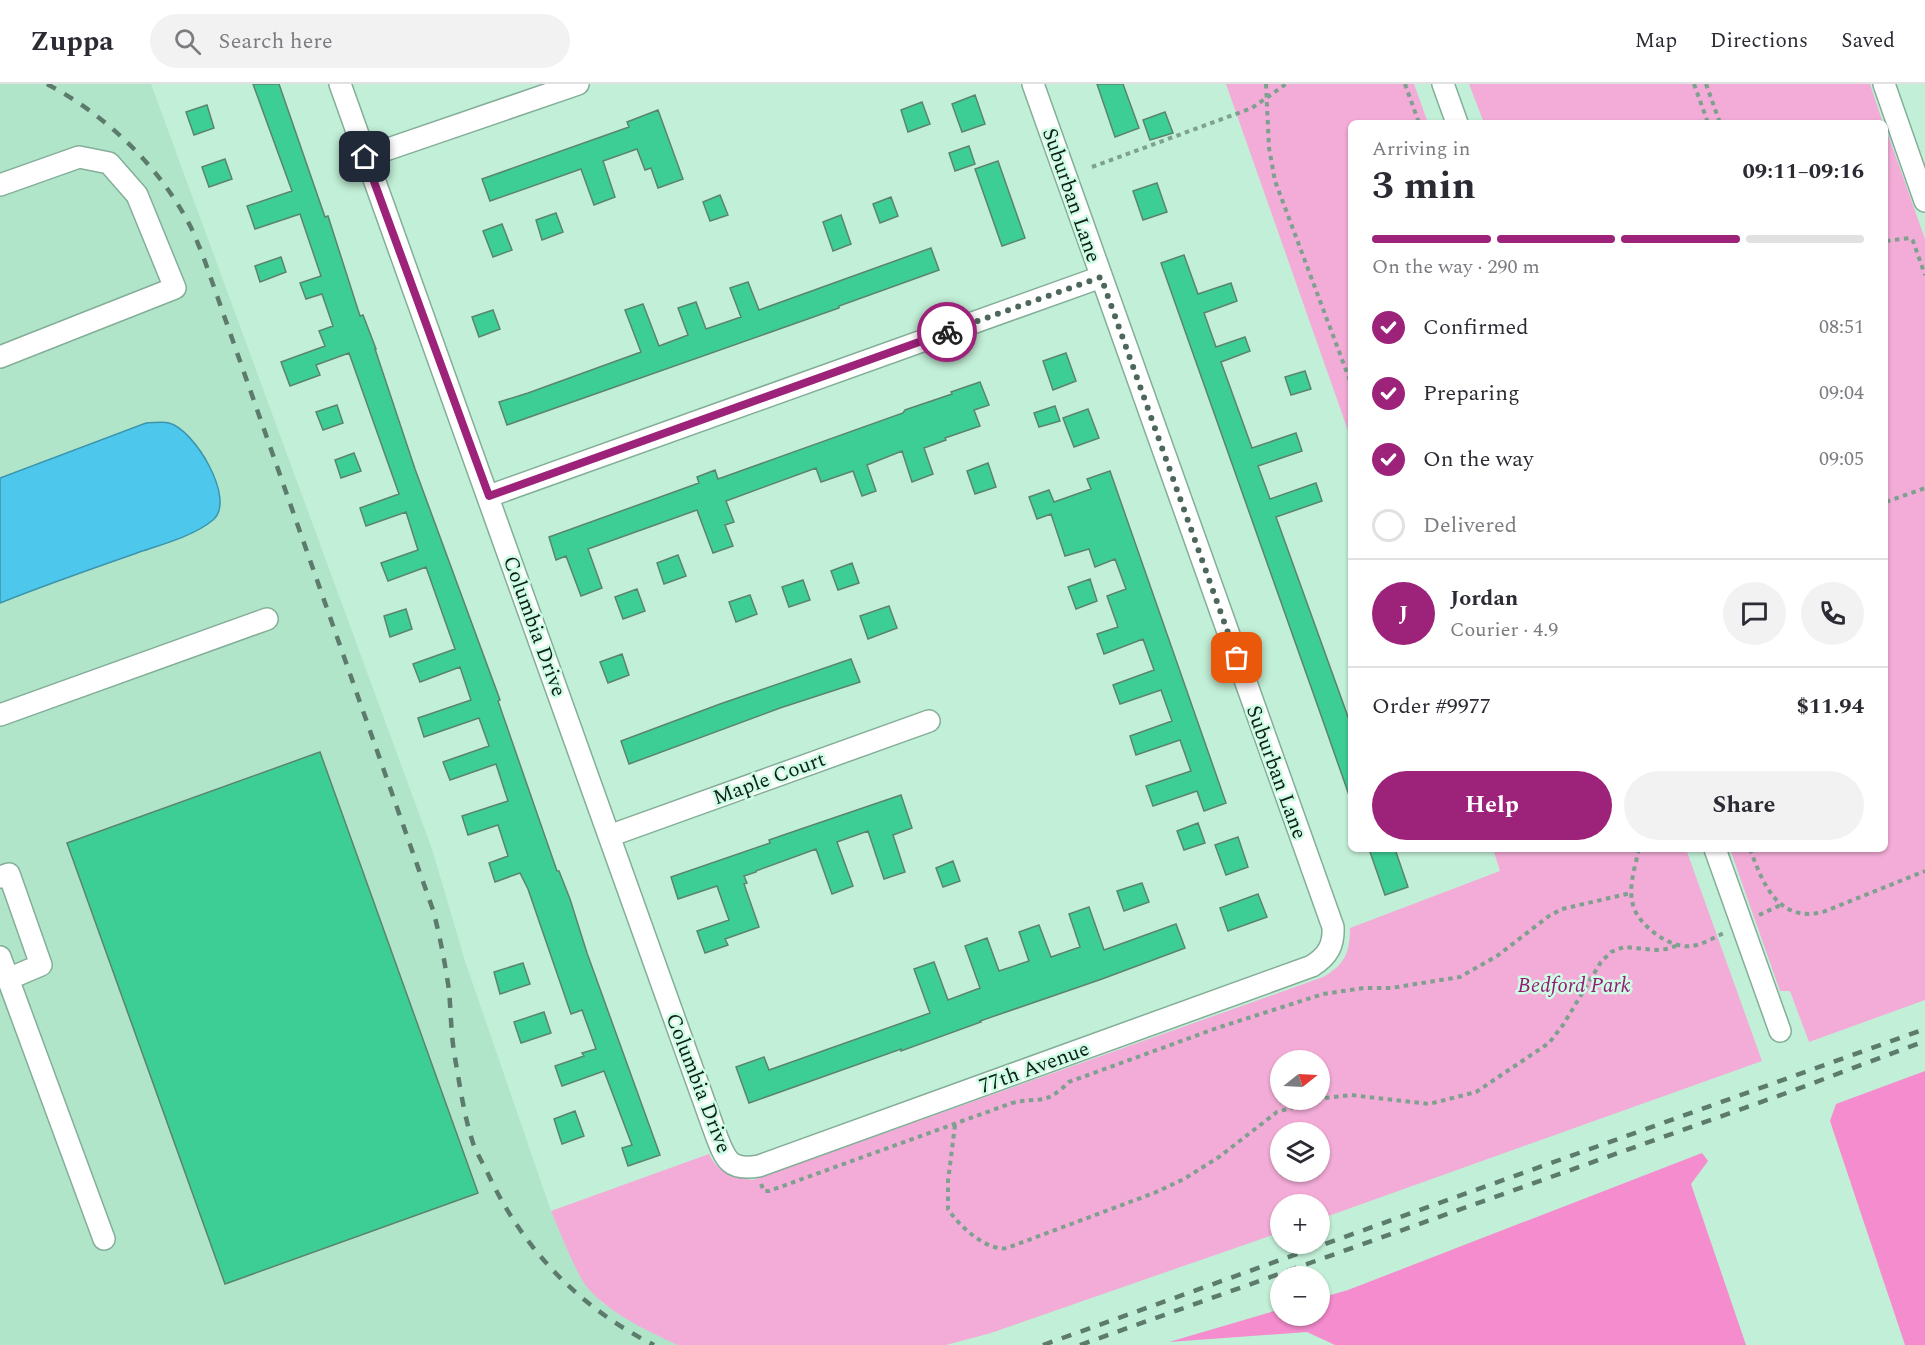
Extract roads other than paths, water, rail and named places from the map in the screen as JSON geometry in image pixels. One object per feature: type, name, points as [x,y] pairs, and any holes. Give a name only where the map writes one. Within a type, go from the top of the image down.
[{"type":"street","name":"Columbia Drive","points":[[340,84],[716,1135],[723,1154],[733,1166]]},
{"type":"street","points":[[365,157],[578,84]]},
{"type":"street","name":"Suburban Lane","points":[[1033,84],[1333,927],[1334,941],[1329,951]]},
{"type":"street","points":[[1443,84],[1456,120]]},
{"type":"street","points":[[1884,84],[1925,201]]},
{"type":"street","points":[[0,185],[79,156],[109,164],[137,195],[175,288],[0,357]]},
{"type":"street","points":[[489,496],[1101,277]]},
{"type":"street","points":[[0,715],[267,619]]},
{"type":"street","name":"Maple Court","points":[[609,836],[929,721]]},
{"type":"street","points":[[1716,852],[1780,1031]]},
{"type":"street","points":[[0,878],[9,874],[41,965],[8,979]]},
{"type":"street","name":"77th Avenue","points":[[733,1166],[743,1168],[759,1166],[793,1154],[1312,966],[1322,960],[1329,951]]},
{"type":"street","points":[[0,957],[104,1239]]},
{"type":"water","points":[[167,422],[179,428],[200,451],[216,482],[220,497],[219,510],[213,520],[176,540],[0,603],[0,478],[146,423]]},
{"type":"railway","points":[[47,84],[89,110],[127,142],[144,160],[174,199],[189,224],[202,253],[433,910],[449,990],[453,1041],[461,1090],[467,1122],[476,1151],[519,1228],[557,1274],[602,1313],[654,1345]]},
{"type":"railway","points":[[1043,1345],[1925,1029]]},
{"type":"railway","points":[[1080,1345],[1792,1091],[1925,1041]]},
{"type":"park label","name":"Bedford Park","points":[[1574,985]]}]
